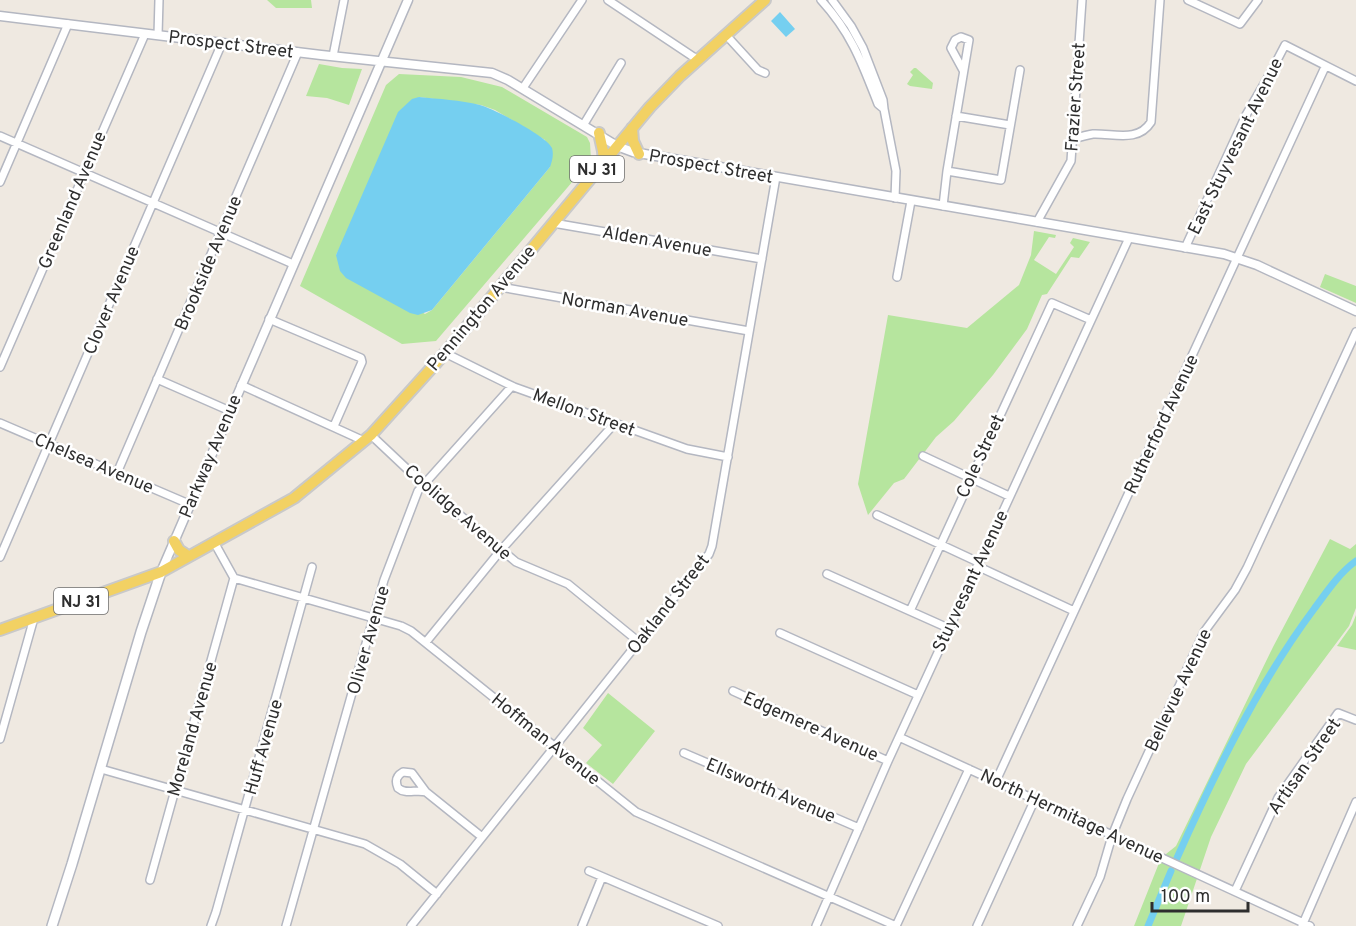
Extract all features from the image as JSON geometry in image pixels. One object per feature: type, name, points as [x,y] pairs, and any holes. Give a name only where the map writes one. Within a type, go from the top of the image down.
[{"type":"main road","name":"Pennington Avenue","points":[[161,572],[287,503],[368,438],[445,353],[663,92],[765,0]]},
{"type":"main road","points":[[632,128],[633,141],[639,154]]},
{"type":"main road","points":[[599,133],[604,162]]},
{"type":"main road","points":[[174,541],[179,550],[188,556]]},
{"type":"main road","name":"NJ 31","points":[[0,630],[161,572]]},
{"type":"main road","name":"Parkway Avenue","points":[[54,925],[161,572]]},
{"type":"street","points":[[158,35],[159,0]]},
{"type":"street","points":[[333,56],[344,0]]},
{"type":"street","name":"Parkway Avenue","points":[[161,572],[408,0]]},
{"type":"street","points":[[523,88],[582,0]]},
{"type":"street","points":[[608,0],[698,60]]},
{"type":"street","points":[[821,0],[843,25],[864,67],[878,104],[884,109]]},
{"type":"street","points":[[832,0],[851,26],[863,48],[883,100],[896,171],[895,198]]},
{"type":"street","name":"Frazier Street","points":[[1037,222],[1071,161],[1082,0]]},
{"type":"street","points":[[1074,139],[1095,134],[1136,135],[1145,130],[1151,122],[1160,0]]},
{"type":"street","points":[[1188,0],[1240,24],[1258,0]]},
{"type":"street","name":"Prospect Street","points":[[0,16],[382,62],[478,70],[502,77],[584,124],[617,146],[639,154],[1237,258],[1356,311]]},
{"type":"street","points":[[0,182],[68,24]]},
{"type":"street","name":"Greenland Avenue","points":[[0,367],[145,34]]},
{"type":"street","points":[[726,35],[758,70],[765,73]]},
{"type":"street","name":"Clover Avenue","points":[[0,557],[222,43]]},
{"type":"street","name":"East Stuyvesant Avenue","points":[[1185,248],[1246,115],[1285,45],[1318,61],[1325,67]]},
{"type":"street","name":"Brookside Avenue","points":[[117,473],[298,52]]},
{"type":"street","points":[[584,124],[621,63]]},
{"type":"street","points":[[1325,67],[1356,81]]},
{"type":"street","name":"Rutherford Avenue","points":[[996,781],[1325,67]]},
{"type":"street","points":[[943,206],[963,70]]},
{"type":"street","points":[[947,171],[1001,180],[1020,70]]},
{"type":"street","points":[[956,116],[1010,124]]},
{"type":"street","points":[[0,136],[293,264]]},
{"type":"street","name":"Oakland Street","points":[[411,926],[709,554],[776,177]]},
{"type":"street","points":[[897,277],[911,201]]},
{"type":"street","name":"Alden Avenue","points":[[553,223],[762,259]]},
{"type":"street","name":"Stuyvesant Avenue","points":[[816,926],[977,564],[1128,238]]},
{"type":"street","name":"Norman Avenue","points":[[500,286],[749,331]]},
{"type":"street","name":"Cole Street","points":[[910,610],[1052,303],[1091,320]]},
{"type":"street","points":[[269,319],[361,358],[362,362],[334,426]]},
{"type":"street","name":"Bellevue Avenue","points":[[1077,926],[1100,877],[1112,836],[1204,632],[1235,590],[1247,568],[1356,332]]},
{"type":"street","name":"Mellon Street","points":[[445,353],[512,386],[687,449],[728,457]]},
{"type":"street","points":[[157,379],[230,411]]},
{"type":"street","name":"Coolidge Avenue","points":[[241,385],[334,426],[368,438],[501,550],[520,564],[568,584],[639,642]]},
{"type":"street","name":"Oliver Avenue","points":[[286,926],[373,618],[389,567],[418,491],[512,386]]},
{"type":"street","name":"Chelsea Avenue","points":[[0,423],[189,504]]},
{"type":"street","points":[[426,642],[501,550],[615,423]]},
{"type":"street","points":[[923,456],[1009,496]]},
{"type":"street","points":[[877,515],[1074,611]]},
{"type":"street","points":[[214,542],[234,578]]},
{"type":"street","name":"Huff Avenue","points":[[211,926],[305,599],[312,567]]},
{"type":"street","points":[[827,574],[948,628]]},
{"type":"street","name":"Hoffman Avenue","points":[[234,578],[409,630],[636,812],[896,926]]},
{"type":"street","name":"Moreland Avenue","points":[[150,880],[234,578]]},
{"type":"street","points":[[0,739],[34,618]]},
{"type":"street","points":[[780,633],[918,695]]},
{"type":"street","name":"Edgemere Avenue","points":[[734,691],[888,761]]},
{"type":"street","name":"Artisan Street","points":[[1236,891],[1278,798],[1336,714],[1341,713],[1356,720]]},
{"type":"street","name":"North Hermitage Avenue","points":[[899,737],[1236,891],[1305,925]]},
{"type":"street","name":"Ellsworth Avenue","points":[[684,753],[858,828]]},
{"type":"street","points":[[100,769],[365,844],[400,864],[437,894]]},
{"type":"street","points":[[896,926],[969,769]]},
{"type":"street","points":[[426,792],[483,837]]},
{"type":"street","points":[[977,926],[1035,799]]},
{"type":"street","points":[[1305,925],[1356,802]]},
{"type":"street","points":[[589,871],[718,926]]},
{"type":"street","points":[[582,926],[602,877]]},
{"type":"green space","points":[[267,0],[311,0],[312,8],[276,8]]},
{"type":"green space","points":[[319,64],[362,69],[349,105],[327,98],[306,96]]},
{"type":"green space","points":[[914,68],[933,83],[932,89],[907,84],[913,75],[910,72]]},
{"type":"green space","points":[[399,74],[461,77],[502,87],[587,137],[590,143],[591,160],[436,341],[402,344],[300,286],[386,85]],"holes":[[[419,97],[481,105],[495,110],[545,140],[550,167],[432,310],[425,314],[336,255]]]},
{"type":"green space","points":[[1034,231],[1056,235],[1055,238],[1049,237],[1034,260],[1056,274],[1074,247],[1070,243],[1073,238],[1090,242],[1079,258],[1071,257],[1047,294],[1042,295],[1027,329],[993,375],[954,421],[936,437],[904,479],[894,483],[868,515],[858,484],[888,315],[967,328],[1019,285],[1031,255]]},
{"type":"green space","points":[[1325,274],[1356,286],[1356,303],[1320,287]]},
{"type":"green space","points":[[1330,539],[1350,549],[1356,544],[1356,608],[1349,626],[1246,764],[1211,837],[1181,926],[1134,926],[1161,858],[1176,846],[1273,647]]},
{"type":"green space","points":[[1356,615],[1356,650],[1337,646],[1352,625]]},
{"type":"green space","points":[[608,693],[655,731],[613,784],[586,763],[602,745],[583,728]]},
{"type":"water","points":[[780,12],[795,29],[786,37],[771,21]]},
{"type":"water","points":[[419,97],[480,105],[508,117],[541,137],[552,148],[553,153],[550,167],[432,310],[418,315],[410,313],[346,278],[340,271],[336,255],[398,112],[412,99]]},
{"type":"waterway","points":[[1177,858],[1222,762],[1274,668],[1328,590],[1356,561]]},
{"type":"waterway","points":[[1148,926],[1171,871]]}]
